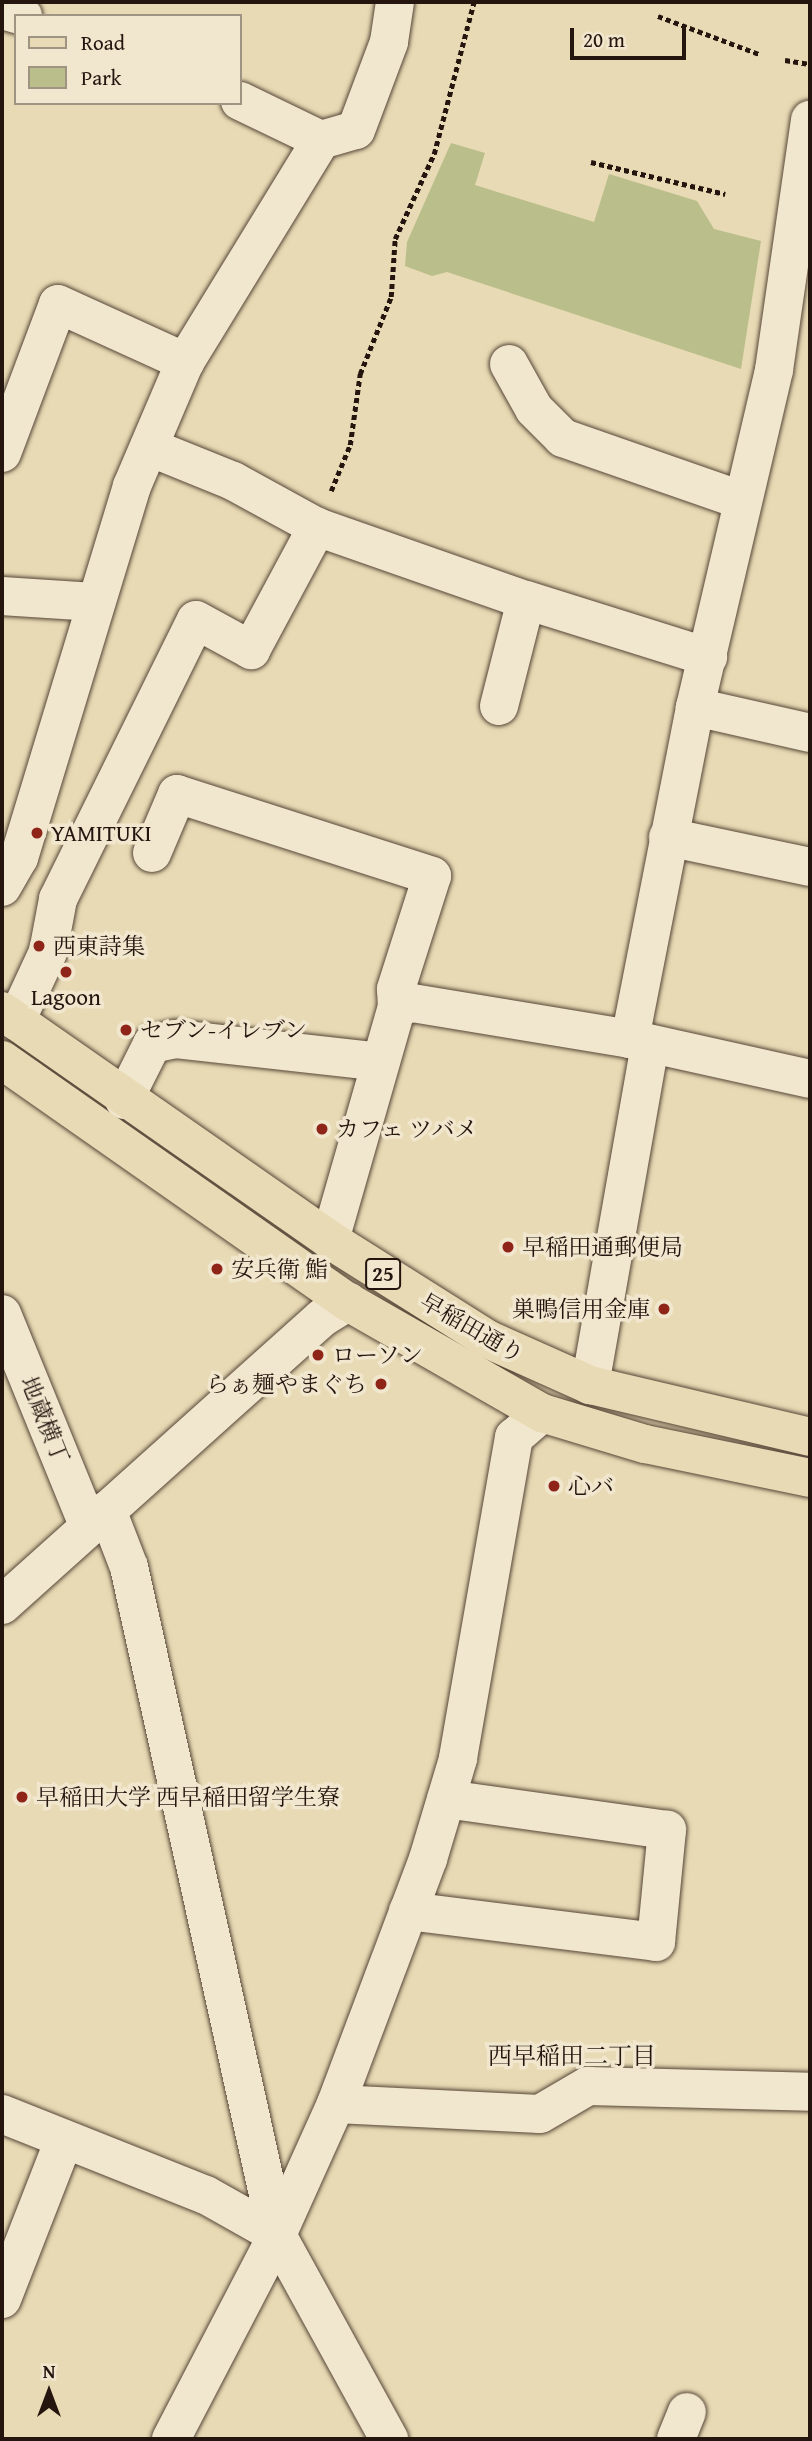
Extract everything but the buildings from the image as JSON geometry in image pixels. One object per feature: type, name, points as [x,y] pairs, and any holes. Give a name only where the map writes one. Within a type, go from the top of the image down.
[{"type":"main road","name":"早稲田通り","points":[[9,1016],[124,1100],[330,1240],[487,1339],[531,1362],[590,1385],[810,1437]]},
{"type":"main road","name":"早稲田通り","points":[[2,1060],[348,1302],[542,1413],[645,1444],[810,1478]]},
{"type":"street","points":[[242,102],[321,140],[356,130],[389,42],[395,2]]},
{"type":"street","points":[[590,1385],[668,837],[741,500],[775,370],[809,133]]},
{"type":"street","points":[[2,887],[19,858],[95,602],[149,447],[185,362],[321,140]]},
{"type":"street","points":[[2,453],[58,304],[185,362]]},
{"type":"street","points":[[509,363],[534,409],[563,438],[741,500]]},
{"type":"street","points":[[149,447],[233,481],[317,527],[526,600],[708,657]]},
{"type":"street","points":[[9,1016],[48,952],[58,899],[196,620],[251,650],[317,527]]},
{"type":"street","points":[[2,596],[95,602]]},
{"type":"street","points":[[499,706],[526,600]]},
{"type":"street","points":[[695,707],[810,733]]},
{"type":"street","points":[[152,853],[177,794],[432,876],[396,989],[397,1007],[330,1240]]},
{"type":"street","points":[[668,837],[810,867]]},
{"type":"street","points":[[397,1007],[412,1003],[640,1041],[810,1079]]},
{"type":"street","points":[[124,1100],[152,1044],[176,1038],[381,1062]]},
{"type":"street","points":[[2,1605],[322,1318],[348,1302]]},
{"type":"street","name":"地蔵横丁","points":[[2,1314],[98,1519],[129,1567],[276,2235]]},
{"type":"street","points":[[172,2439],[276,2235],[336,2104],[408,1912],[458,1759],[514,1437],[542,1413]]},
{"type":"street","points":[[408,1912],[656,1941],[667,1830],[446,1799]]},
{"type":"street","points":[[336,2104],[540,2114],[587,2086],[810,2092]]},
{"type":"street","points":[[2,2114],[206,2195],[276,2235],[389,2439]]},
{"type":"street","points":[[2,2299],[64,2140]]},
{"type":"path","points":[[317,527],[350,445],[360,374],[391,297],[395,239],[434,154],[474,2]]},
{"type":"path","points":[[658,16],[759,54]]},
{"type":"path","points":[[785,60],[810,64]]},
{"type":"path","points":[[591,162],[725,194]]},
{"type":"green space","points":[[451,143],[485,153],[475,185],[594,222],[609,174],[697,201],[714,229],[761,241],[741,369],[447,272],[432,276],[405,266],[407,242]]},
{"type":"place","name":"YAMITUKI","points":[[37,833]]},
{"type":"place","name":"西東詩集","points":[[39,946]]},
{"type":"place","name":"Lagoon","points":[[66,972]]},
{"type":"place","name":"セブン-イレブン","points":[[126,1030]]},
{"type":"place","name":"カフェ ツバメ","points":[[322,1129]]},
{"type":"place","name":"早稲田通郵便局","points":[[508,1247]]},
{"type":"place","name":"安兵衛 鮨","points":[[217,1269]]},
{"type":"place","name":"巣鴨信用金庫","points":[[664,1309]]},
{"type":"place","name":"ローソン","points":[[318,1355]]},
{"type":"place","name":"らぁ麺やまぐち","points":[[381,1384]]},
{"type":"place","name":"心バ","points":[[554,1486]]},
{"type":"place","name":"早稲田大学 西早稲田留学生寮","points":[[22,1797]]},
{"type":"district","name":"西早稲田二丁目","points":[[572,2056]]}]
